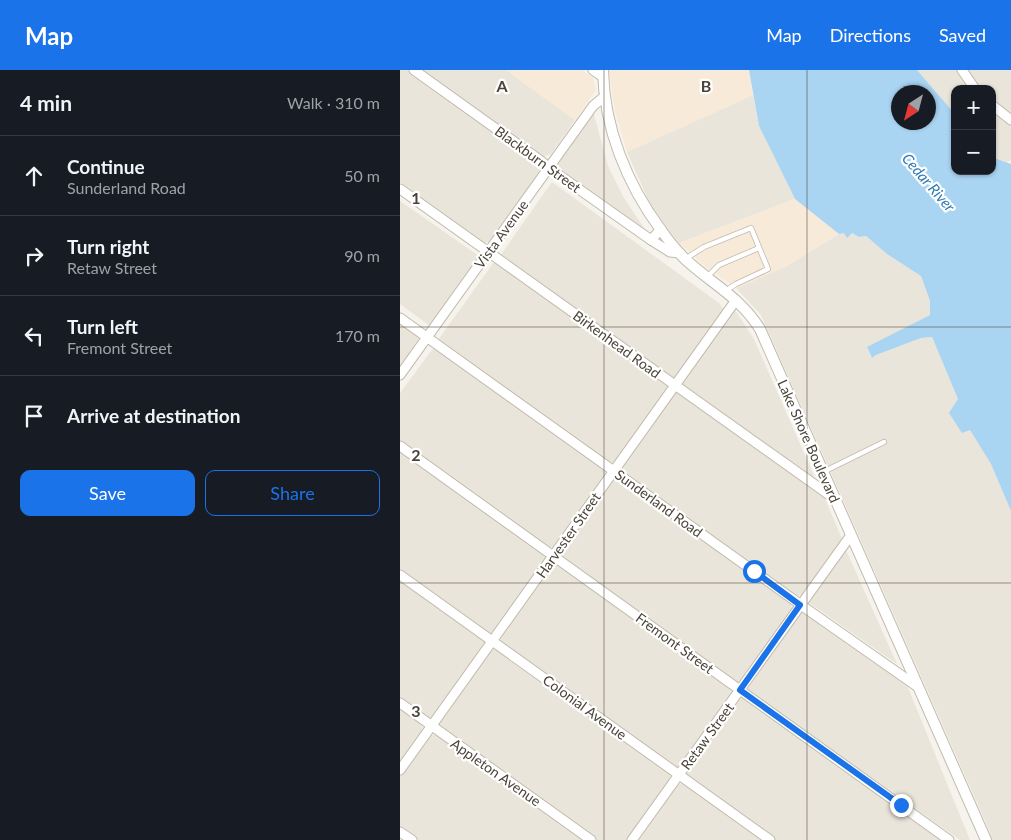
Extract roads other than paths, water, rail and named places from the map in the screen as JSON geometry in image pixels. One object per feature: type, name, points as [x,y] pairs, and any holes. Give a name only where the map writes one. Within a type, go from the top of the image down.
[{"type":"street","name":"Blackburn Street","points":[[414,70],[651,240],[670,252],[683,256]]},
{"type":"street","points":[[593,70],[603,74]]},
{"type":"street","points":[[962,70],[972,85]]},
{"type":"street","name":"Lake Shore Boulevard","points":[[603,74],[605,96],[613,134],[623,165],[638,197],[661,230],[683,256],[736,300],[760,329],[986,840]]},
{"type":"street","name":"Vista Avenue","points":[[400,374],[593,106],[605,96]]},
{"type":"street","points":[[996,108],[1010,118]]},
{"type":"street","name":"Birkenhead Road","points":[[400,188],[835,500]]},
{"type":"street","points":[[651,240],[661,230]]},
{"type":"street","name":"Harvester Street","points":[[400,770],[736,300]]},
{"type":"street","name":"Sunderland Road","points":[[400,318],[800,605],[918,687]]},
{"type":"street","name":"Fremont Street","points":[[400,446],[949,840]]},
{"type":"street","name":"Retaw Street","points":[[632,840],[851,535]]},
{"type":"street","name":"Colonial Avenue","points":[[400,575],[770,840]]},
{"type":"street","name":"Appleton Avenue","points":[[400,703],[592,840]]},
{"type":"street","points":[[400,832],[412,840]]},
{"type":"lane","points":[[683,256],[751,228],[768,269],[725,291]]},
{"type":"lane","points":[[707,277],[719,265],[759,248]]},
{"type":"lane","points":[[822,472],[884,442]]},
{"type":"water","name":"Cedar River","points":[[749,70],[917,70],[930,85],[891,85],[891,130],[936,130],[936,92],[951,109],[951,175],[996,175],[996,158],[1011,164],[1011,511],[991,464],[970,430],[962,433],[949,413],[958,399],[932,337],[921,338],[872,358],[867,347],[930,315],[930,301],[921,276],[887,254],[866,236],[859,237],[852,233],[847,238],[844,233],[839,234],[795,199],[759,126]]}]
